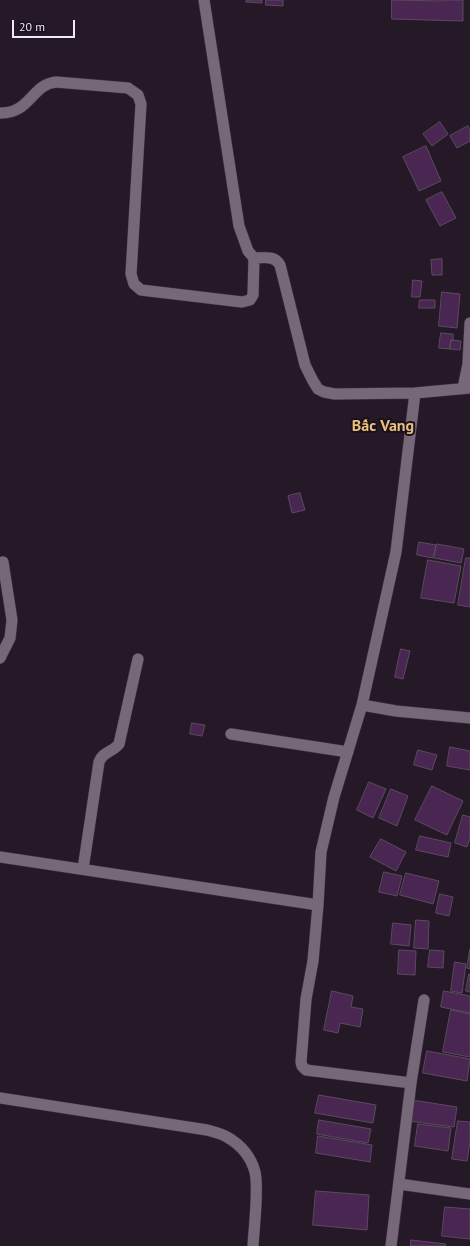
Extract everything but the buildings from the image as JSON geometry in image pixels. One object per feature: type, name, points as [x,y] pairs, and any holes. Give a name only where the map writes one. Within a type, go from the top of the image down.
[{"type":"lane","points":[[0,113],[13,112],[21,108],[48,82],[128,88],[138,95],[141,104],[131,274],[134,284],[141,290],[242,302],[250,300],[254,295],[254,258],[248,251],[239,226],[234,185],[221,115],[204,0]]},
{"type":"lane","points":[[254,258],[271,258],[278,261],[305,365],[318,389],[324,392],[335,394],[415,393],[466,388],[470,324]]},
{"type":"lane","points":[[411,1083],[306,1070],[302,1066],[301,1062],[306,999],[318,905],[321,852],[334,797],[362,705],[396,552],[415,393]]},
{"type":"lane","points":[[0,658],[10,638],[12,620],[3,562]]},
{"type":"lane","points":[[83,869],[100,757],[116,748],[119,744],[138,658]]},
{"type":"lane","points":[[362,705],[396,711],[470,718]]},
{"type":"lane","points":[[231,734],[348,752]]},
{"type":"lane","points":[[0,857],[318,905]]},
{"type":"lane","points":[[391,1246],[411,1083],[424,1000]]},
{"type":"lane","points":[[0,1098],[207,1130],[226,1136],[240,1146],[250,1159],[255,1174],[256,1194],[253,1246]]},
{"type":"lane","points":[[399,1184],[470,1194]]},
{"type":"district","name":"Bấc Vang","points":[[383,426]]}]
